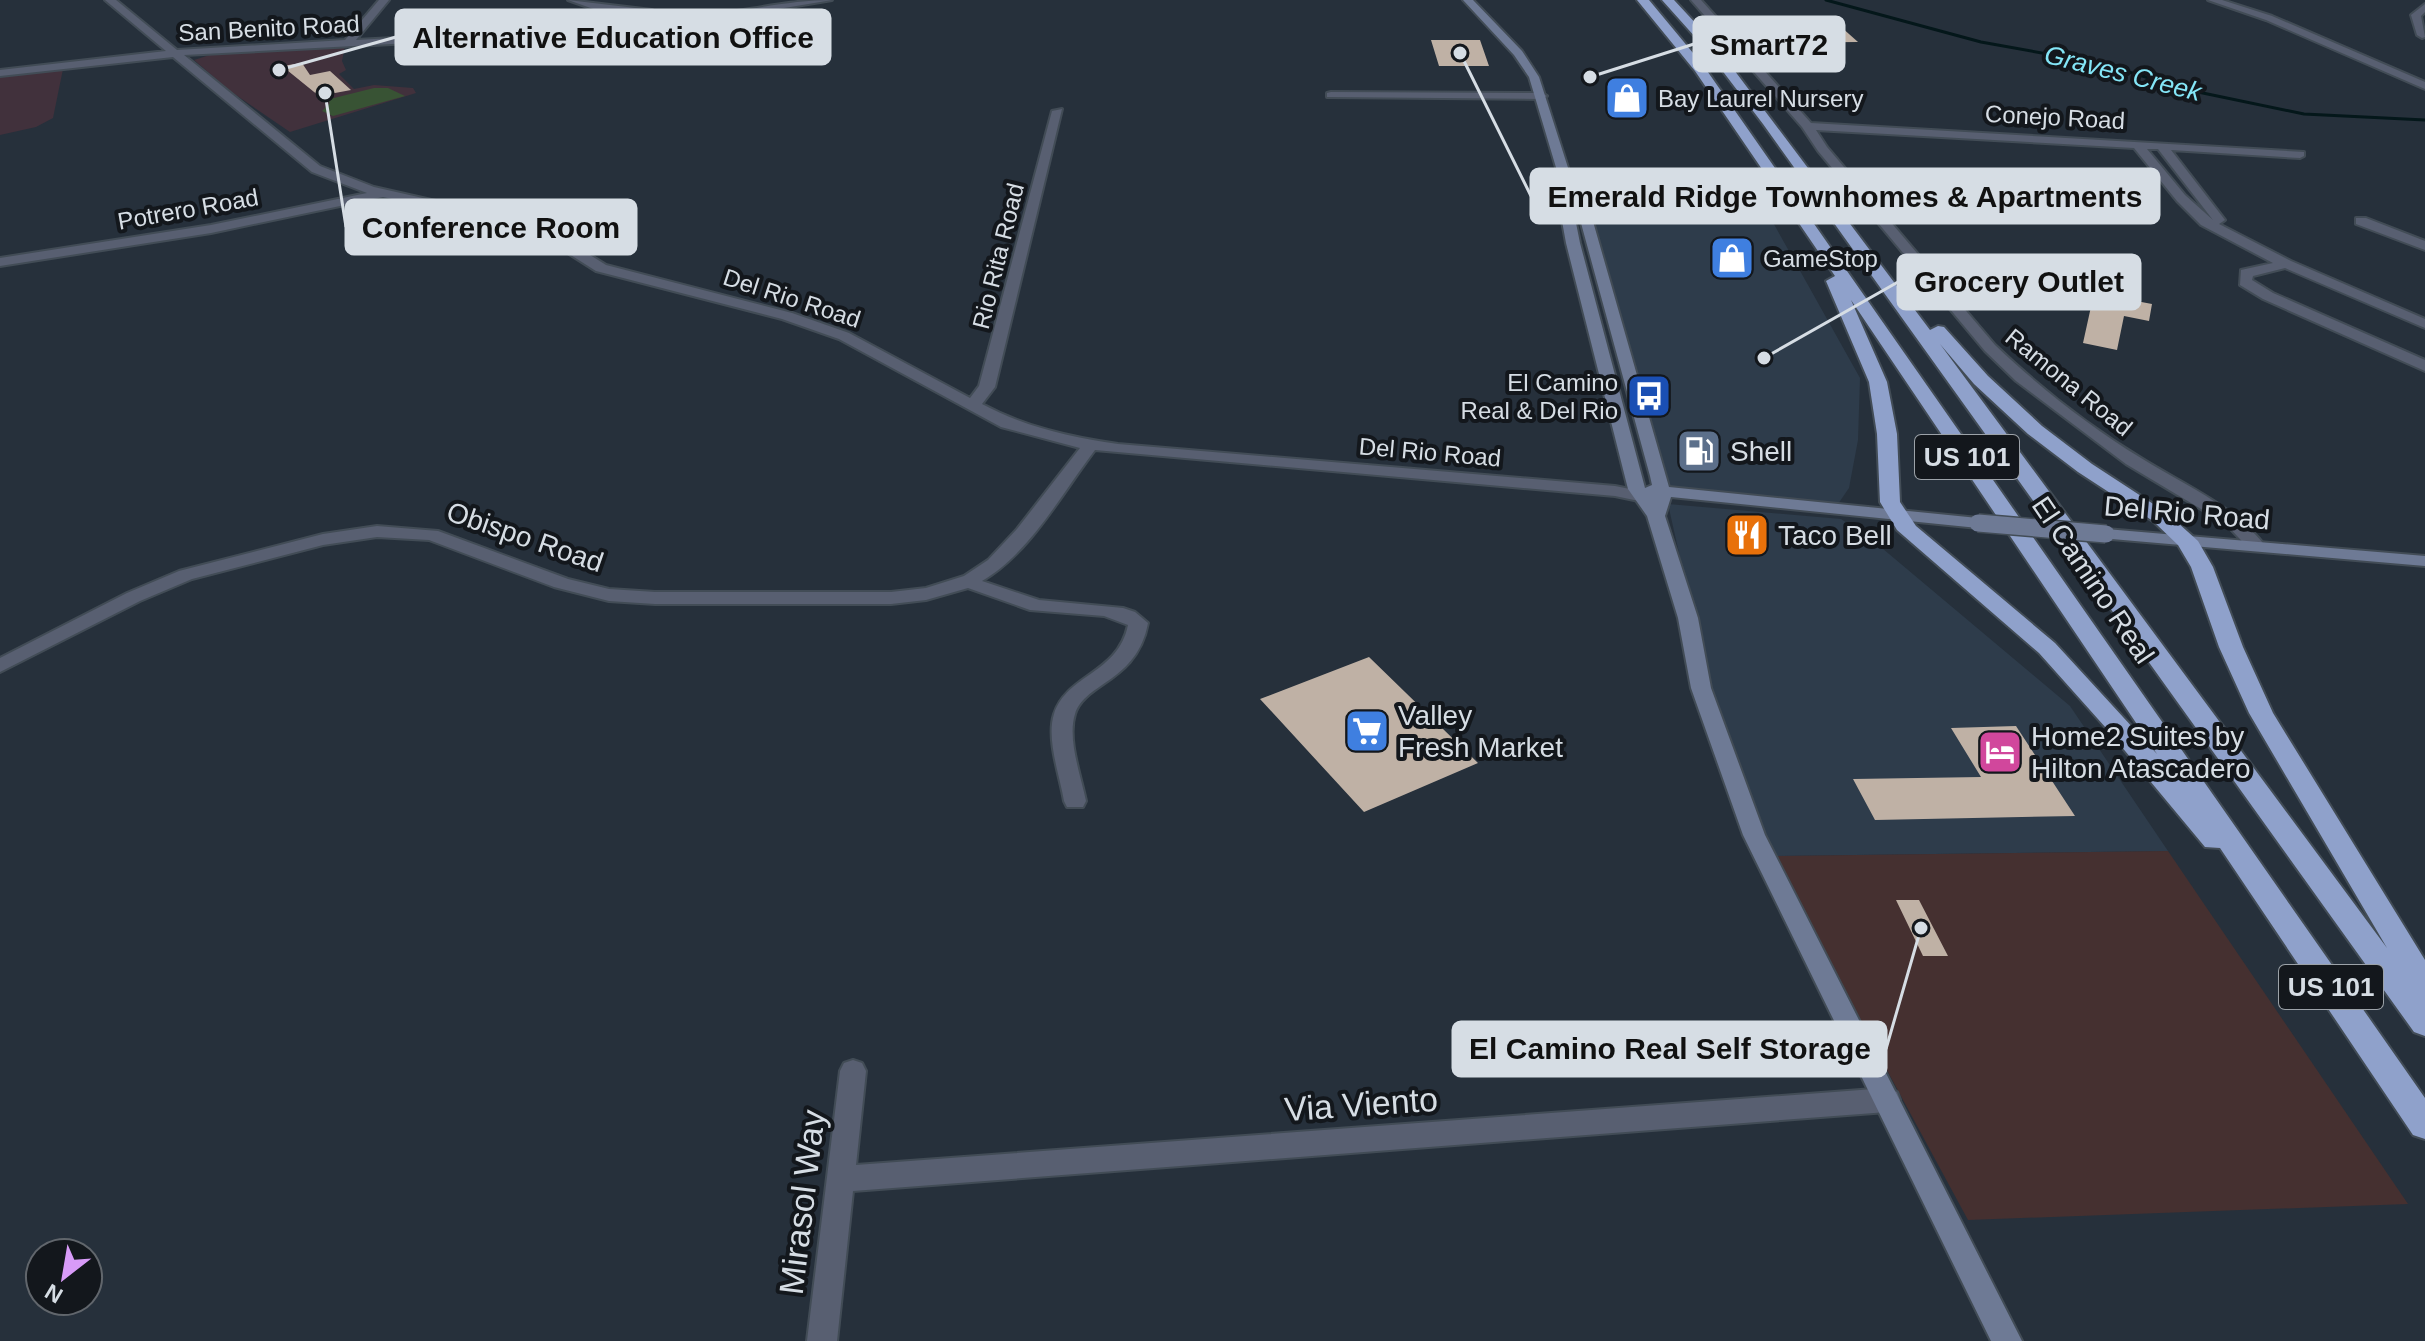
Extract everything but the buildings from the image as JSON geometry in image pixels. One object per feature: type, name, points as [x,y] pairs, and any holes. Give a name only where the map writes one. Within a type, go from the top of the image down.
[{"type":"highway","name":"El Camino Real","points":[[1643,0],[1699,68],[2425,1125]]},
{"type":"highway","name":"El Camino Real","points":[[1668,0],[1730,72],[2425,1023]]},
{"type":"highway","points":[[1817,238],[1878,382],[1887,434],[1887,488],[1896,515],[1908,530],[2019,623],[2081,683],[2158,777],[2284,919]]},
{"type":"highway","points":[[1892,291],[1940,333],[1981,380],[2035,430],[2085,468],[2160,517],[2187,541],[2202,567],[2226,635],[2261,713],[2425,986]]},
{"type":"main road","points":[[1468,0],[1518,53],[1534,77],[1572,201],[1584,211],[1660,502],[1701,688],[1737,794],[1754,835],[1887,1100],[2002,1341]]},
{"type":"main road","points":[[1572,201],[1566,210],[1573,243],[1638,493],[1660,502]]},
{"type":"main road","name":"Del Rio Road","points":[[1660,502],[1865,516],[1896,515],[2425,561]]},
{"type":"street","name":"Del Rio Road","points":[[110,0],[316,169],[382,193],[537,228],[601,268],[816,326],[863,345],[971,407],[1022,430],[1091,445],[1638,493]]},
{"type":"street","points":[[348,43],[384,0]]},
{"type":"street","points":[[573,0],[602,9],[677,15],[695,20]]},
{"type":"street","name":"San Benito Road","points":[[0,73],[175,53],[524,34],[695,20],[827,0]]},
{"type":"street","name":"Ramona Road","points":[[1696,0],[1808,126],[1822,149],[1990,348],[2021,378],[2132,460],[2232,520],[2257,547]]},
{"type":"street","points":[[2213,0],[2269,18],[2425,86]]},
{"type":"street","points":[[2422,35],[2416,15],[2425,7]]},
{"type":"street","points":[[1331,95],[1542,96]]},
{"type":"street","name":"Rio Rita Road","points":[[971,407],[987,387],[1058,111]]},
{"type":"street","name":"Conejo Road","points":[[1808,126],[2300,154]]},
{"type":"street","points":[[2137,144],[2206,222],[2286,264],[2425,324]]},
{"type":"street","points":[[2161,145],[2231,236]]},
{"type":"street","name":"Potrero Road","points":[[0,262],[211,229],[382,193]]},
{"type":"street","points":[[2361,221],[2425,246]]},
{"type":"street","points":[[2286,264],[2246,273],[2245,282],[2268,296],[2425,366]]},
{"type":"street","name":"Obispo Road","points":[[0,666],[154,587],[187,575],[315,541],[369,532],[414,531],[432,535],[561,583],[627,597],[891,598],[932,593],[967,581],[994,564],[1091,445]]},
{"type":"street","points":[[967,581],[1002,596],[1043,607],[1127,614],[1138,623],[1138,637],[1127,657],[1070,702],[1063,716],[1075,801]]},
{"type":"street","name":"Mirasol Way","points":[[822,1341],[853,1071]]},
{"type":"street","name":"Via Viento","points":[[841,1179],[1887,1100]]},
{"type":"shaded area","points":[[345,46],[342,61],[346,70],[339,74],[354,89],[374,85],[413,88],[416,93],[290,132],[230,91],[194,60],[216,53]]},
{"type":"shaded area","points":[[63,69],[53,118],[36,127],[0,135],[0,76]]},
{"type":"shaded area","points":[[1580,195],[1761,201],[1860,378],[1858,440],[1849,488],[1838,504],[1665,488]]},
{"type":"shaded area","points":[[1668,504],[1841,519],[1870,538],[2070,706],[2168,851],[1771,856],[1716,718]]},
{"type":"shaded area","points":[[2168,851],[2408,1204],[1968,1220],[1771,856]]},
{"type":"green space","points":[[374,88],[388,88],[405,96],[333,116],[322,111],[330,103],[326,100]]},
{"type":"waterway","name":"Graves Creek","points":[[1826,0],[1981,42],[2097,63],[2198,92],[2304,114],[2425,120]]},
{"type":"place","name":"Emerald Ridge Townhomes & Apartments","points":[[1460,53]]},
{"type":"place","name":"Alternative Education Office","points":[[279,70]]},
{"type":"place","name":"Smart72","points":[[1590,77]]},
{"type":"place","name":"Conference Room","points":[[325,93]]},
{"type":"place","name":"Bay Laurel Nursery","points":[[1627,98]]},
{"type":"place","name":"GameStop","points":[[1732,258]]},
{"type":"place","name":"Grocery Outlet","points":[[1764,358]]},
{"type":"place","name":"El Camino Real & Del Rio","points":[[1649,396]]},
{"type":"place","name":"Shell","points":[[1699,451]]},
{"type":"place","name":"Taco Bell","points":[[1747,535]]},
{"type":"place","name":"Valley Fresh Market","points":[[1367,731]]},
{"type":"place","name":"Home2 Suites by Hilton Atascadero","points":[[2000,752]]},
{"type":"place","name":"El Camino Real Self Storage","points":[[1921,928]]}]
